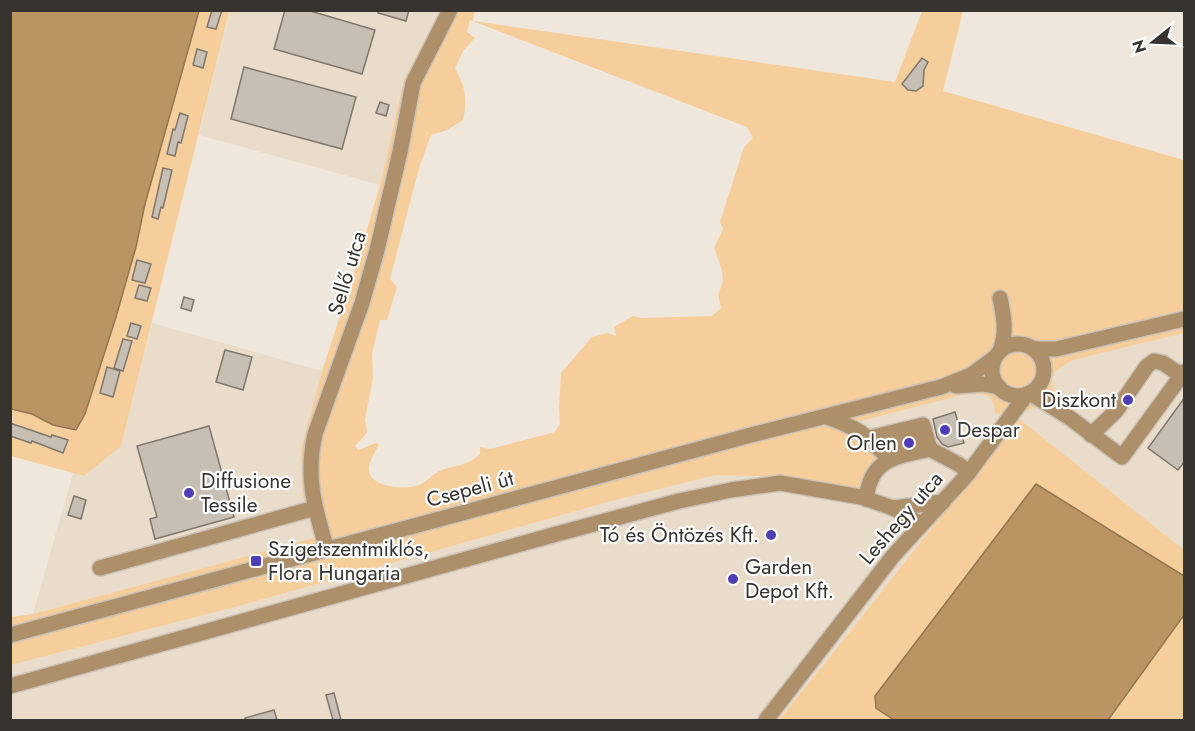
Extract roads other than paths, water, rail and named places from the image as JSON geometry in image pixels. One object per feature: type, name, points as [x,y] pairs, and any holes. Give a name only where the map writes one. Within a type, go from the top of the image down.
[{"type":"street","name":"Sellő utca","points":[[327,550],[315,508],[309,468],[315,434],[362,303],[378,250],[413,83],[450,10]]},
{"type":"street","points":[[1090,435],[1116,411],[1147,366],[1154,361],[1163,363],[1183,374],[1122,457],[1090,435],[1056,402],[1043,376],[1043,362],[1008,326],[1000,298],[1005,327],[1004,339],[992,374],[1000,389],[1016,396],[1029,394],[1037,387],[1043,376],[1059,358],[1116,335]]},
{"type":"street","points":[[997,354],[1010,345],[1056,349],[1185,319]]},
{"type":"street","name":"Csepeli út","points":[[10,635],[752,435],[942,387],[971,375],[997,354]]},
{"type":"street","name":"Csepeli út","points":[[942,387],[976,384],[1000,389]]},
{"type":"street","name":"Leshegy utca","points":[[981,457],[1003,419],[1004,401],[1000,389]]},
{"type":"street","points":[[1029,394],[1070,418]]},
{"type":"street","name":"Leshegy utca","points":[[766,720],[893,556],[969,472],[1029,394]]},
{"type":"street","points":[[827,417],[853,426],[879,449],[928,443]]},
{"type":"street","points":[[866,499],[879,449],[923,425],[928,443],[969,472]]},
{"type":"street","points":[[10,686],[679,501],[731,490],[780,483],[866,499],[893,508],[921,524]]},
{"type":"street","points":[[893,508],[943,502]]},
{"type":"street","points":[[100,568],[315,508]]},
{"type":"place","name":"Diszkont","points":[[1128,400]]},
{"type":"place","name":"Despar","points":[[945,430]]},
{"type":"place","name":"Orlen","points":[[909,443]]},
{"type":"place","name":"Diffusione Tessile","points":[[189,493]]},
{"type":"place","name":"Tó és Öntözés Kft.","points":[[771,535]]},
{"type":"place","name":"Szigetszentmiklós, Flora Hungaria","points":[[256,561]]},
{"type":"place","name":"Garden Depot Kft.","points":[[733,579]]}]
